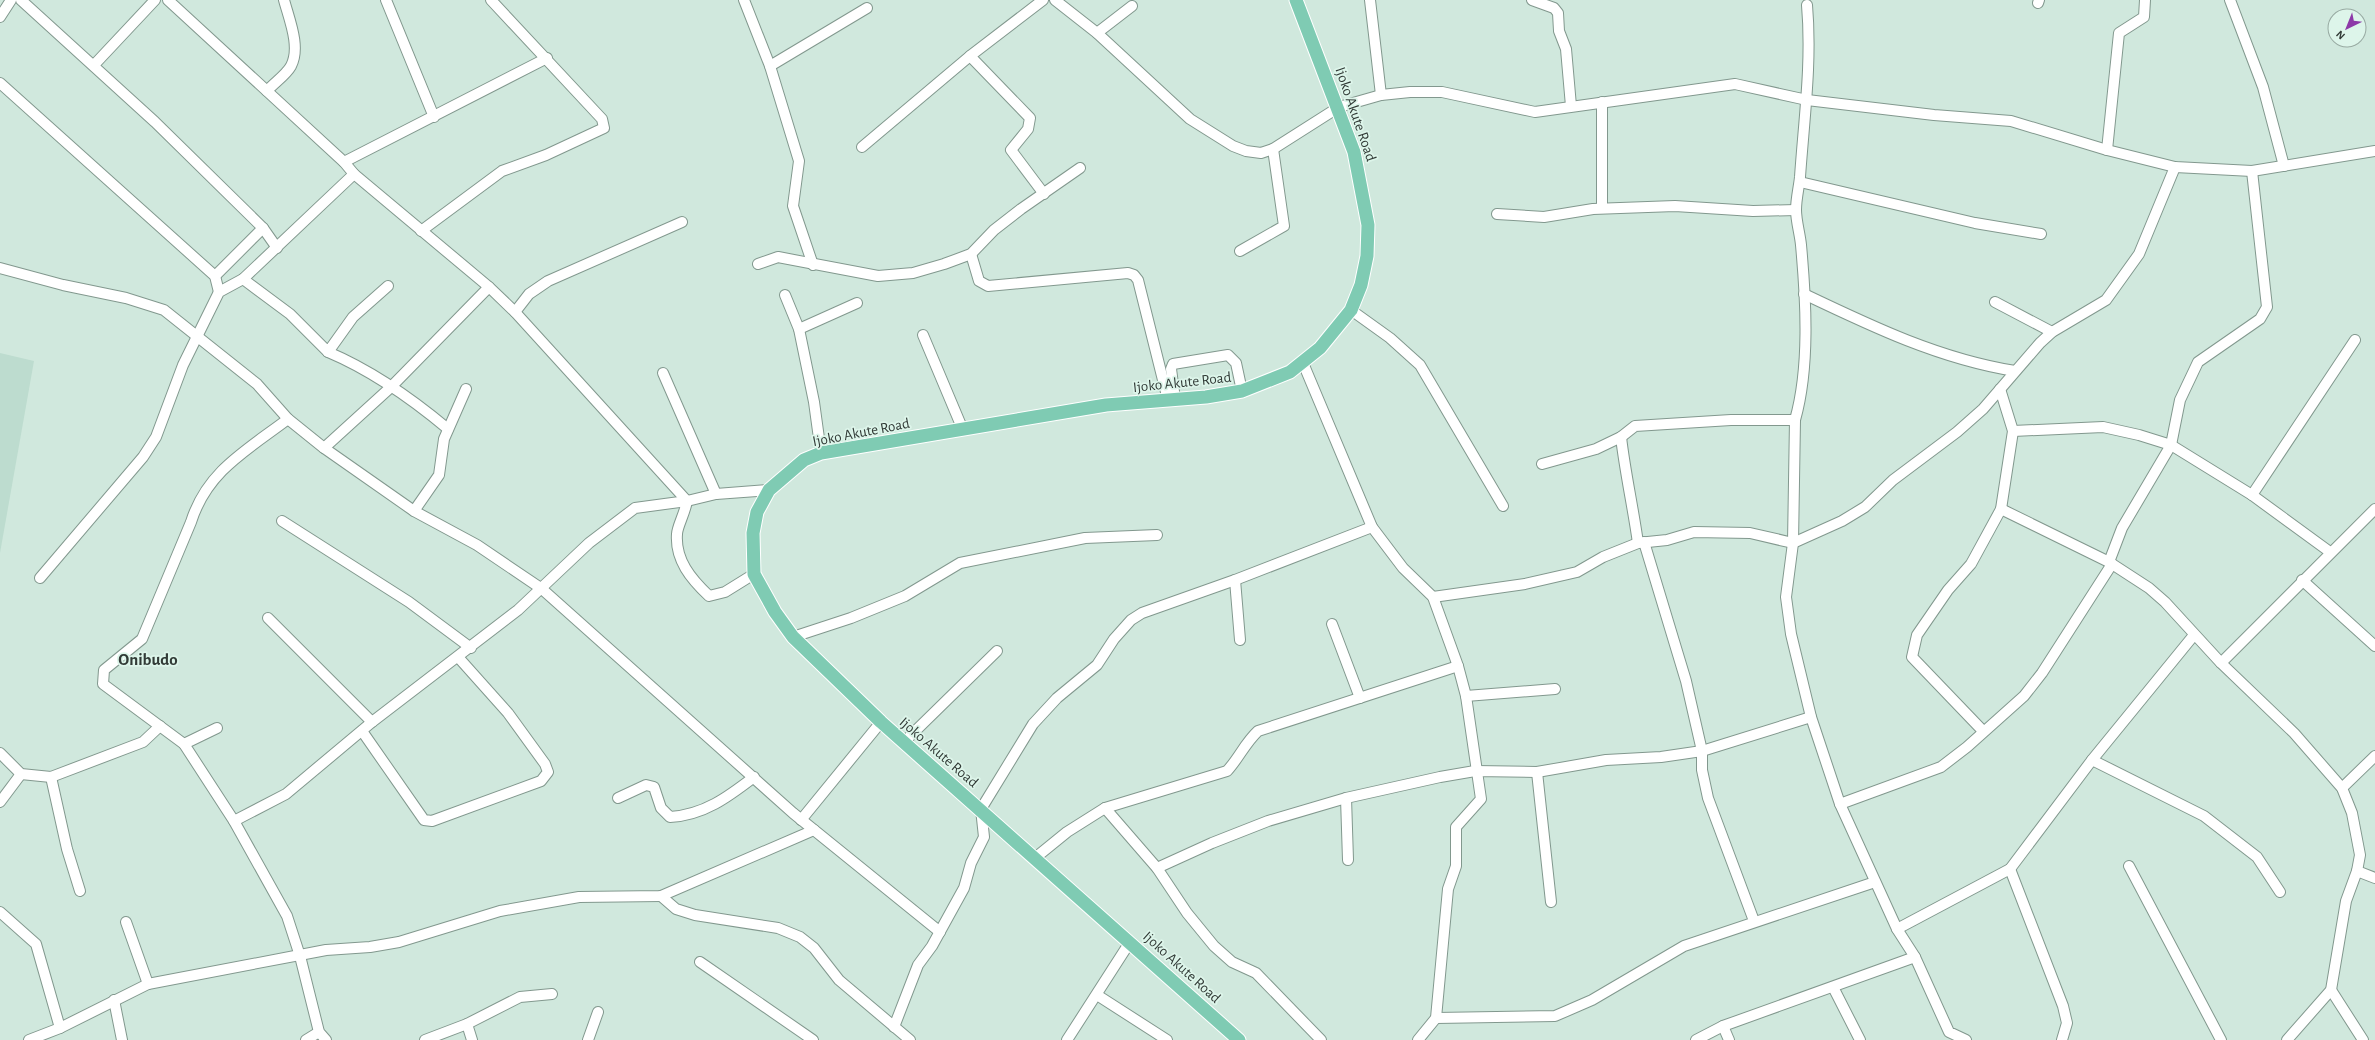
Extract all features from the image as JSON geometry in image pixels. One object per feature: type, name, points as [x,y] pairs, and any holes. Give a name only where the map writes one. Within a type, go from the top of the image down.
[{"type":"main road","name":"Ijoko Akute Road","points":[[1239,1040],[1130,942],[1081,902],[981,809],[881,722],[793,637],[775,612],[754,574],[753,533],[757,512],[769,490],[804,460],[820,453],[963,430],[1091,407],[1242,391],[1276,380],[1303,363],[1325,343],[1350,310],[1362,285],[1367,256],[1368,225],[1354,152],[1339,107],[1296,0]]},
{"type":"street","points":[[21,0],[94,65],[263,228],[277,248]]},
{"type":"street","points":[[94,65],[156,0]]},
{"type":"street","points":[[168,0],[344,162],[354,174],[489,287],[515,312],[687,502]]},
{"type":"street","points":[[267,91],[291,66],[295,53],[292,27],[284,0]]},
{"type":"street","points":[[386,0],[434,117]]},
{"type":"street","points":[[421,231],[502,171],[546,155],[604,128],[602,119],[547,58],[491,0]]},
{"type":"street","points":[[744,0],[770,66],[799,160],[793,206],[813,265]]},
{"type":"street","points":[[862,147],[970,56],[1043,0]]},
{"type":"street","points":[[1055,0],[1097,33],[1190,119],[1240,148],[1261,153],[1273,149],[1339,107],[1381,96],[1410,92],[1442,92],[1535,112],[1735,84],[1807,100],[1934,115],[2011,121],[2107,150],[2175,168],[2252,171],[2375,151]]},
{"type":"street","points":[[1370,0],[1381,96]]},
{"type":"street","points":[[1532,0],[1549,5],[1558,13],[1559,31],[1566,49],[1572,106]]},
{"type":"street","points":[[2107,150],[2119,33],[2144,16],[2146,0]]},
{"type":"street","points":[[2230,0],[2263,87],[2284,166]]},
{"type":"street","points":[[0,17],[8,2]]},
{"type":"street","points":[[1806,2],[1810,38],[1807,100],[1796,210],[1804,294],[1804,357],[1800,404],[1795,420],[1793,543],[1786,597],[1791,634],[1811,717],[1840,804],[1896,929],[1915,957],[1949,1032],[1966,1040]]},
{"type":"street","points":[[1097,33],[1132,6]]},
{"type":"street","points":[[770,66],[868,8]]},
{"type":"street","points":[[970,56],[1030,118],[1028,129],[1011,150],[1044,194]]},
{"type":"street","points":[[344,162],[547,58]]},
{"type":"street","points":[[0,83],[215,276],[218,292]]},
{"type":"street","points":[[1602,102],[1602,208]]},
{"type":"street","points":[[1240,251],[1284,226],[1273,149]]},
{"type":"street","points":[[758,264],[778,257],[813,265],[878,276],[913,273],[971,254],[994,230],[1021,209],[1080,168]]},
{"type":"street","points":[[1432,597],[1525,584],[1578,572],[1603,557],[1641,543],[1694,532],[1750,533],[1793,543],[1842,521],[1865,507],[1893,480],[1957,432],[1983,409],[2040,343],[2052,332],[2106,300],[2124,279],[2139,254],[2175,168]]},
{"type":"street","points":[[1840,804],[1941,767],[1967,747],[1983,731],[2024,696],[2042,673],[2110,563],[2122,528],[2171,445],[2180,400],[2198,362],[2260,319],[2267,307],[2252,171]]},
{"type":"street","points":[[40,578],[143,457],[156,437],[196,337],[218,292],[243,279],[354,174]]},
{"type":"street","points":[[1800,182],[1975,224],[2042,234]]},
{"type":"street","points":[[1497,214],[1544,217],[1602,208],[1675,206],[1753,211],[1796,210]]},
{"type":"street","points":[[515,312],[529,294],[548,281],[682,222]]},
{"type":"street","points":[[215,276],[263,228]]},
{"type":"street","points":[[971,254],[979,281],[988,286],[1128,273],[1134,274],[1138,280],[1172,399]]},
{"type":"street","points":[[0,270],[126,298],[164,310],[196,337],[257,384],[288,420],[324,448],[414,511],[477,546],[542,589],[802,820],[940,932]]},
{"type":"street","points":[[243,279],[290,314],[328,352],[371,372],[448,429]]},
{"type":"street","points":[[328,352],[354,317],[388,286]]},
{"type":"street","points":[[324,448],[391,387],[489,287]]},
{"type":"street","points":[[1804,294],[1894,336],[1938,353],[1984,366],[2015,371]]},
{"type":"street","points":[[785,295],[799,329],[814,402],[820,453]]},
{"type":"street","points":[[1996,302],[2052,332]]},
{"type":"street","points":[[799,329],[857,303]]},
{"type":"street","points":[[1350,310],[1390,338],[1420,365],[1503,506]]},
{"type":"street","points":[[922,335],[963,430]]},
{"type":"street","points":[[2252,495],[2355,340]]},
{"type":"street","points":[[1172,399],[1171,369],[1173,364],[1228,355],[1236,363],[1242,391]]},
{"type":"street","points":[[1303,363],[1372,527],[1403,568],[1432,597],[1458,666],[1466,696],[1475,771],[1481,799],[1456,827],[1456,866],[1448,890],[1436,1018],[1418,1040]]},
{"type":"street","points":[[663,373],[716,494]]},
{"type":"street","points":[[414,511],[439,475],[440,458],[448,429],[466,389]]},
{"type":"street","points":[[1983,731],[1912,657],[1917,635],[1948,590],[1971,564],[2001,509],[2013,431],[2000,389]]},
{"type":"street","points":[[288,420],[222,469],[198,503],[142,639],[104,670],[103,684],[184,744],[234,821],[287,916],[300,956],[319,1032],[326,1040]]},
{"type":"street","points":[[1542,464],[1596,449],[1621,437],[1634,426],[1731,420],[1795,420]]},
{"type":"street","points":[[2013,431],[2103,427],[2171,445],[2252,495],[2330,552]]},
{"type":"street","points":[[1621,437],[1625,467],[1641,543],[1686,681],[1702,751],[1702,770],[1708,798],[1754,921]]},
{"type":"street","points":[[234,821],[286,794],[372,722],[471,648],[542,589],[589,543],[635,508],[687,502],[716,494],[769,490]]},
{"type":"street","points":[[687,502],[685,514],[677,533],[679,554],[690,577],[708,596],[725,592],[754,574]]},
{"type":"street","points":[[2001,509],[2110,563],[2149,588],[2221,663],[2294,732],[2342,788],[2352,813],[2360,855],[2357,871],[2346,901],[2331,990],[2287,1040]]},
{"type":"street","points":[[2221,663],[2330,552],[2375,509]]},
{"type":"street","points":[[282,521],[408,602],[471,648]]},
{"type":"street","points":[[894,1027],[918,966],[940,932],[964,888],[971,863],[984,837],[981,809],[1033,724],[1057,698],[1097,665],[1114,639],[1131,620],[1142,614],[1372,527]]},
{"type":"street","points":[[793,637],[850,618],[905,596],[960,564],[1085,538],[1157,535]]},
{"type":"street","points":[[1235,580],[1240,640]]},
{"type":"street","points":[[2302,580],[2375,646]]},
{"type":"street","points":[[268,618],[372,722]]},
{"type":"street","points":[[1332,624],[1360,698]]},
{"type":"street","points":[[1896,929],[2010,869],[2092,760],[2194,634]]},
{"type":"street","points":[[904,742],[997,651]]},
{"type":"street","points":[[362,731],[424,820],[432,821],[541,781],[548,772],[545,764],[508,713],[458,657]]},
{"type":"street","points":[[1035,858],[1067,832],[1105,808],[1227,771],[1238,760],[1246,743],[1258,731],[1458,666]]},
{"type":"street","points":[[1466,696],[1555,689]]},
{"type":"street","points":[[1157,868],[1212,843],[1268,821],[1346,798],[1440,777],[1475,771],[1537,772],[1606,760],[1661,757],[1702,751],[1811,717]]},
{"type":"street","points":[[802,820],[881,722]]},
{"type":"street","points":[[0,753],[21,774],[51,777],[143,742],[160,726]]},
{"type":"street","points":[[184,744],[217,728]]},
{"type":"street","points":[[2342,788],[2375,756]]},
{"type":"street","points":[[2092,760],[2204,816],[2257,858],[2280,892]]},
{"type":"street","points":[[1537,772],[1551,902]]},
{"type":"street","points":[[0,802],[21,774]]},
{"type":"street","points":[[51,777],[67,848],[80,890]]},
{"type":"street","points":[[618,798],[646,785],[654,787],[661,808],[670,817],[684,816],[723,801],[754,777]]},
{"type":"street","points":[[1346,798],[1348,860]]},
{"type":"street","points":[[1105,808],[1157,868],[1187,913],[1214,946],[1232,962],[1256,973],[1321,1040]]},
{"type":"street","points":[[29,1040],[60,1028],[148,984],[326,950],[370,947],[399,942],[500,911],[579,897],[661,896],[814,830]]},
{"type":"street","points":[[2129,866],[2221,1040]]},
{"type":"street","points":[[2010,869],[2063,1006],[2067,1023],[2062,1040]]},
{"type":"street","points":[[2357,871],[2375,878]]},
{"type":"street","points":[[1436,1018],[1555,1016],[1592,1000],[1684,946],[1754,921],[1875,882]]},
{"type":"street","points":[[661,896],[676,909],[695,915],[778,928],[800,937],[814,948],[838,980],[910,1040]]},
{"type":"street","points":[[0,912],[36,944],[60,1028]]},
{"type":"street","points":[[126,922],[148,984]]},
{"type":"street","points":[[1067,1040],[1130,942]]},
{"type":"street","points":[[1696,1040],[1723,1026],[1915,957]]},
{"type":"street","points":[[700,962],[813,1040]]},
{"type":"street","points":[[1833,987],[1860,1040]]},
{"type":"street","points":[[2331,990],[2363,1040]]},
{"type":"street","points":[[424,1040],[467,1024],[520,997],[552,994]]},
{"type":"street","points":[[1097,995],[1167,1040]]},
{"type":"street","points":[[114,1000],[122,1040]]},
{"type":"street","points":[[588,1040],[598,1012]]},
{"type":"street","points":[[467,1024],[472,1040]]},
{"type":"street","points":[[1723,1026],[1729,1040]]},
{"type":"street","points":[[306,1040],[319,1032]]},
{"type":"shaded area","points":[[0,353],[34,361],[0,553]]},
{"type":"district","name":"Onibudo","points":[[148,659]]}]
